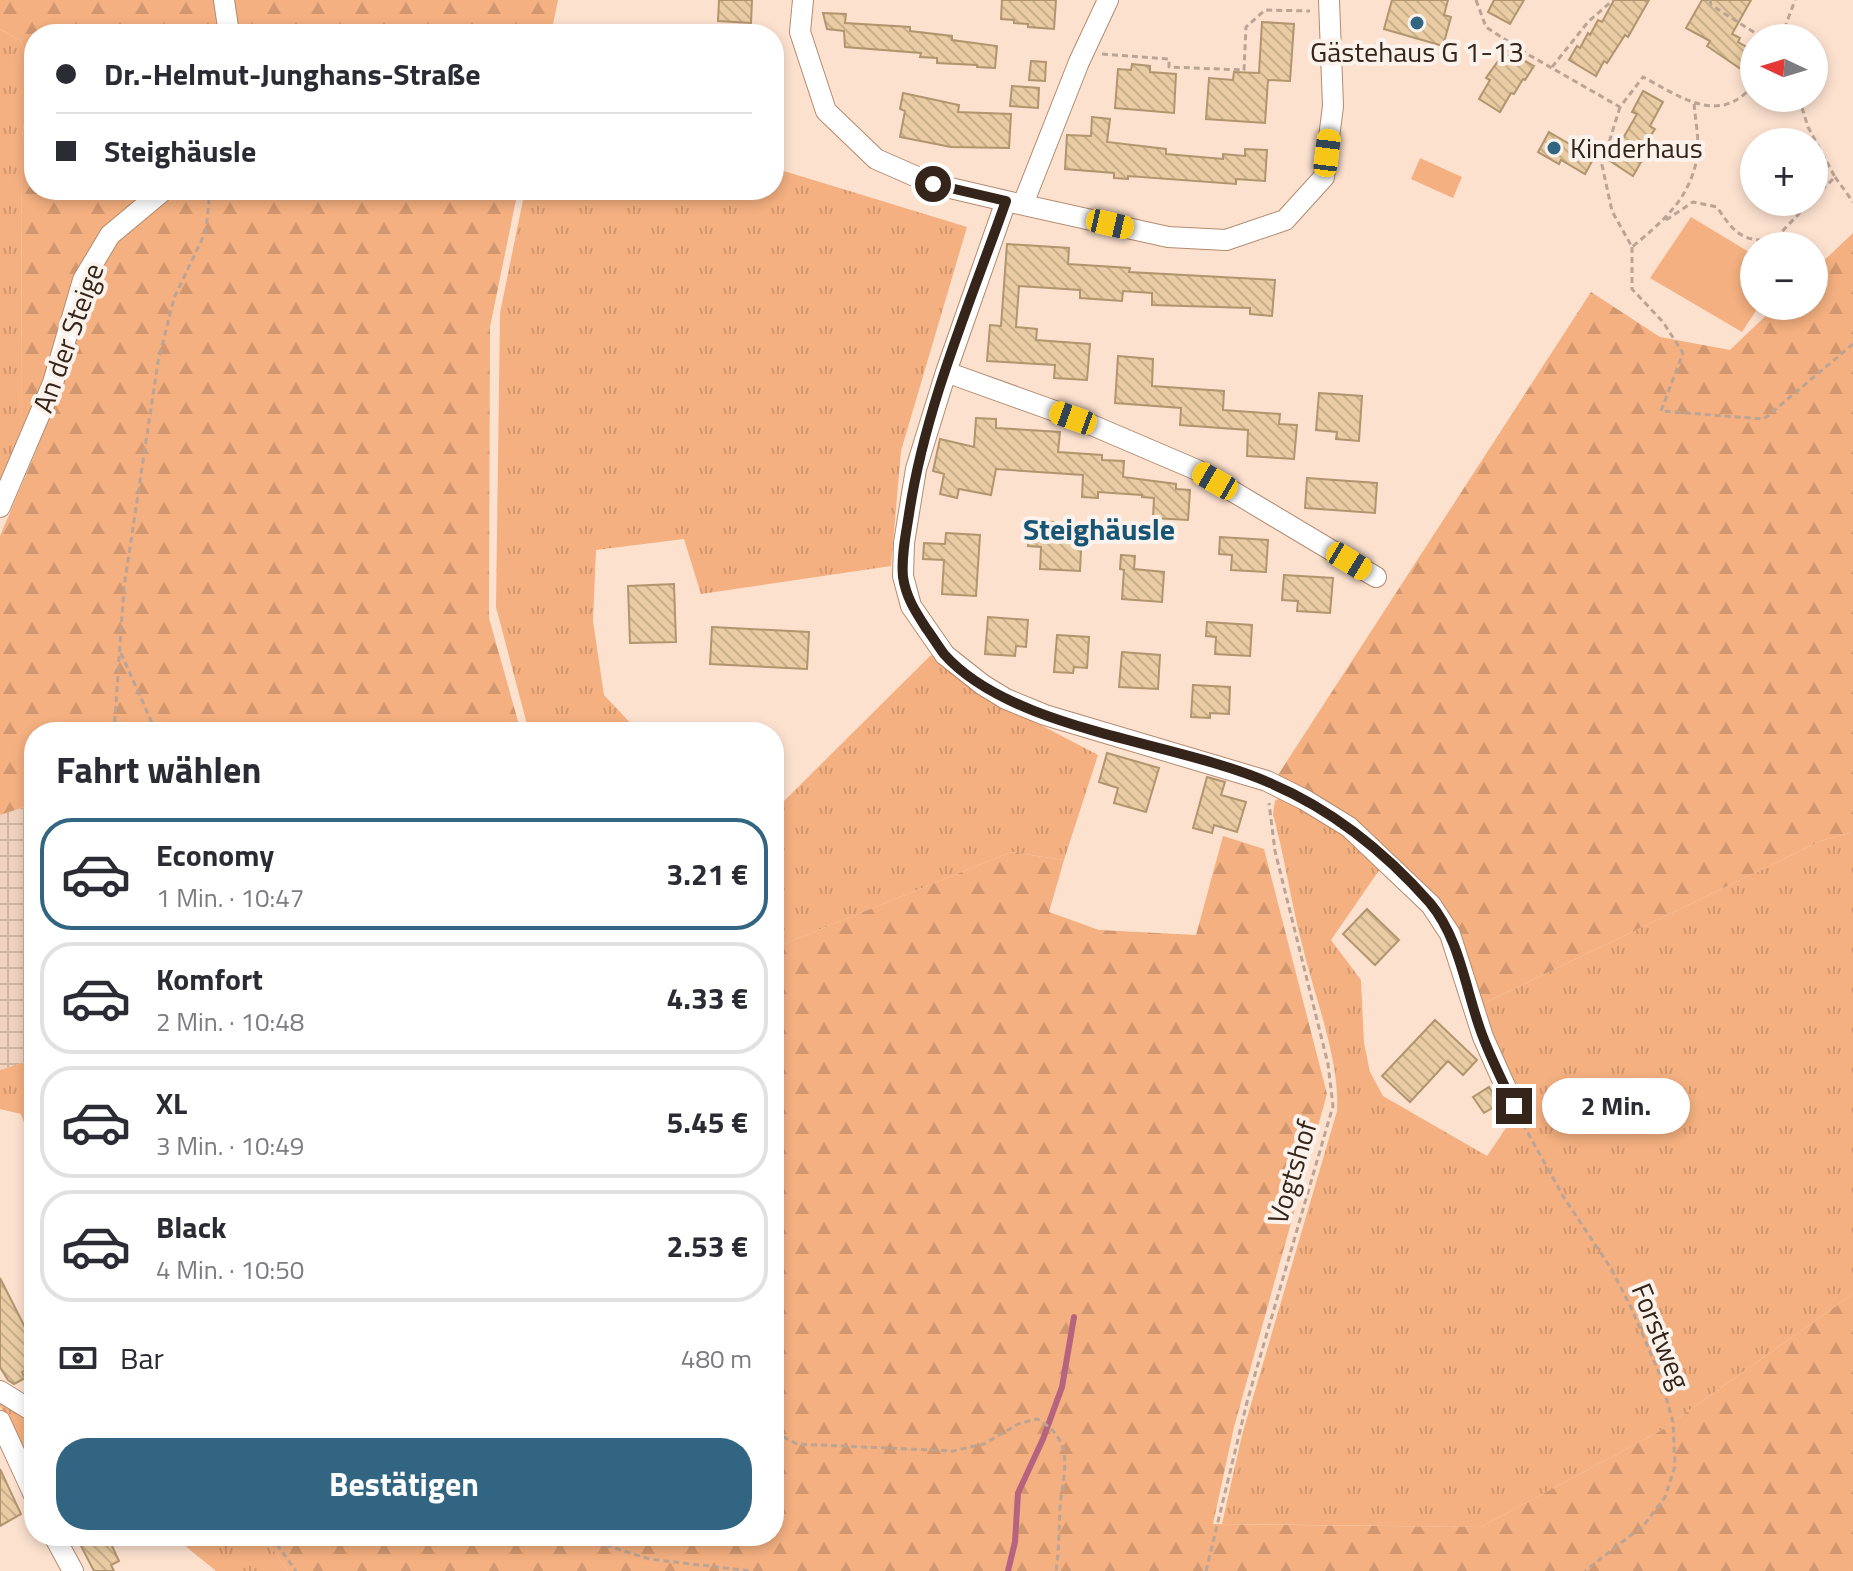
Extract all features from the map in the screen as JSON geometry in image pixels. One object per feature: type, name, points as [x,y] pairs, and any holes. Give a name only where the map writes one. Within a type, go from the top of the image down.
[{"type":"street","points":[[224,0],[228,24]]},
{"type":"street","points":[[803,0],[800,32],[826,111],[876,159],[933,184],[1015,203],[1168,237],[1226,240],[1285,220],[1324,177],[1333,106],[1329,6]]},
{"type":"street","points":[[1108,0],[1015,203],[946,372],[916,469],[904,543],[903,576],[911,606],[945,655],[1006,699],[1045,715],[1267,781],[1349,827],[1431,905],[1450,934],[1483,1037],[1514,1106]]},
{"type":"street","name":"An der Steige","points":[[0,507],[53,383],[83,280],[110,235],[152,200]]},
{"type":"street","points":[[946,372],[1080,420],[1197,470],[1376,577]]},
{"type":"street","points":[[0,1391],[24,1406]]},
{"type":"street","points":[[0,1421],[24,1473]]},
{"type":"street","points":[[59,1546],[73,1571]]},
{"type":"path","points":[[1476,0],[1486,27],[1620,107]]},
{"type":"path","points":[[1552,67],[1588,22],[1613,0]]},
{"type":"path","points":[[1710,0],[1711,5],[1741,24]]},
{"type":"path","points":[[1786,24],[1795,0]]},
{"type":"path","points":[[1083,53],[1169,59],[1169,67],[1244,70],[1246,27],[1265,10],[1329,6]]},
{"type":"path","points":[[1740,99],[1717,108],[1683,99],[1643,77],[1620,107],[1602,165],[1612,211],[1632,247],[1632,289],[1663,322],[1683,353],[1661,411],[1764,419],[1853,344]]},
{"type":"path","points":[[1660,224],[1685,196],[1697,157],[1694,102]]},
{"type":"path","points":[[1803,112],[1835,177],[1853,202]]},
{"type":"path","points":[[1828,184],[1835,177]]},
{"type":"path","points":[[115,722],[124,587],[158,362],[174,298],[206,231],[209,200]]},
{"type":"path","points":[[1632,247],[1693,202],[1717,207],[1731,228],[1752,241],[1774,240],[1797,216]]},
{"type":"path","points":[[119,650],[151,722]]},
{"type":"path","name":"Vogtshof","points":[[1206,1571],[1247,1402],[1333,1106],[1328,1064],[1275,851],[1267,781]]},
{"type":"path","name":"Forstweg","points":[[1514,1106],[1541,1159],[1610,1267],[1630,1305],[1659,1373],[1673,1422],[1675,1466],[1665,1497],[1644,1525],[1585,1571]]},
{"type":"path","points":[[784,1437],[797,1444],[953,1451],[984,1444],[1018,1424],[1037,1419],[1052,1427],[1060,1438],[1067,1463],[1060,1506],[1056,1571]]},
{"type":"path","points":[[278,1546],[296,1571]]},
{"type":"path","points":[[608,1546],[649,1559],[751,1571]]},
{"type":"shaded area","points":[[24,807],[24,1062],[0,1070],[0,815]]},
{"type":"green space","points":[[0,0],[558,0],[553,24],[24,24],[24,49],[21,41],[0,29]]},
{"type":"green space","points":[[0,29],[21,41],[24,49],[24,123],[21,436],[0,481]]},
{"type":"green space","points":[[24,123],[24,200],[516,200],[490,327],[489,618],[518,722],[24,722],[24,807],[0,815],[0,536],[37,449],[21,436]]},
{"type":"green space","points":[[1420,158],[1462,177],[1453,198],[1411,179]]},
{"type":"green space","points":[[784,171],[967,227],[901,451],[891,566],[701,594],[684,539],[596,550],[593,621],[604,695],[630,722],[526,722],[496,607],[500,313],[523,200],[784,200]]},
{"type":"green space","points":[[1691,217],[1740,247],[1740,320],[1750,320],[1742,332],[1650,278]]},
{"type":"green space","points":[[1853,233],[1853,832],[1821,841],[1476,1007],[1450,920],[1276,778],[1591,292],[1660,337],[1730,350],[1761,320],[1828,320],[1828,257]]},
{"type":"green space","points":[[931,655],[1001,704],[1098,755],[1064,860],[1011,852],[784,944],[784,801]]},
{"type":"green space","points":[[1281,797],[1364,846],[1380,869],[1331,940],[1361,980],[1364,1043],[1370,1072],[1383,1096],[1487,1156],[1519,1109],[1476,1007],[1821,841],[1853,832],[1853,1294],[1660,1431],[1481,1527],[1222,1524],[1242,1435],[1337,1111],[1331,1050],[1299,931],[1273,814],[1275,801]]},
{"type":"green space","points":[[1223,836],[1264,849],[1327,1094],[1234,1427],[1213,1524],[1481,1527],[1660,1431],[1853,1294],[1853,1571],[288,1571],[270,1546],[784,1546],[784,944],[1011,852],[1064,860],[1049,912],[1099,930],[1196,935]]},
{"type":"green space","points":[[24,1062],[24,1123],[21,1114],[0,1109],[0,1070]]},
{"type":"green space","points":[[0,1400],[24,1415],[24,1453],[0,1406]]},
{"type":"green space","points":[[185,1546],[270,1546],[288,1571],[216,1571]]},
{"type":"building","points":[[719,0],[752,0],[751,23],[718,21]]},
{"type":"building","points":[[1002,0],[1056,0],[1054,29],[1028,27],[1028,24],[1001,19]]},
{"type":"building","name":"Gästehaus G 1-13","points":[[1392,0],[1448,0],[1444,15],[1451,17],[1443,46],[1384,29]]},
{"type":"building","points":[[1494,0],[1524,0],[1510,24],[1488,12]]},
{"type":"building","points":[[1614,0],[1649,0],[1628,37],[1625,35],[1596,76],[1569,60],[1598,20],[1602,22]]},
{"type":"building","points":[[1702,0],[1751,0],[1732,34],[1740,38],[1740,68],[1707,46],[1710,41],[1686,28]]},
{"type":"building","points":[[823,13],[846,14],[845,23],[910,27],[910,31],[997,46],[995,68],[937,63],[937,58],[920,57],[921,53],[845,47],[844,31],[827,29]]},
{"type":"building","points":[[1262,22],[1294,24],[1290,81],[1268,80],[1265,123],[1206,119],[1209,78],[1233,80],[1234,72],[1259,73]]},
{"type":"building","points":[[1506,50],[1534,66],[1514,94],[1511,93],[1500,112],[1479,99],[1490,80],[1486,78]]},
{"type":"building","points":[[1031,61],[1046,62],[1045,81],[1029,80]]},
{"type":"building","points":[[1132,64],[1150,66],[1150,72],[1176,74],[1174,113],[1115,108],[1118,69],[1131,70]]},
{"type":"building","points":[[1012,86],[1039,88],[1038,108],[1010,106]]},
{"type":"building","points":[[1643,91],[1663,102],[1650,126],[1655,129],[1640,152],[1645,155],[1633,176],[1610,161],[1637,114],[1632,112]]},
{"type":"building","points":[[903,93],[959,105],[958,112],[1011,114],[1009,148],[951,147],[900,137],[905,111],[900,109]]},
{"type":"building","points":[[1092,117],[1110,119],[1107,142],[1166,149],[1166,154],[1223,159],[1223,154],[1245,156],[1245,149],[1267,150],[1265,181],[1236,179],[1236,184],[1128,176],[1128,179],[1114,178],[1114,173],[1065,169],[1067,135],[1091,136]]},
{"type":"building","points":[[1549,132],[1573,146],[1575,142],[1596,154],[1585,174],[1561,160],[1559,164],[1538,152]]},
{"type":"building","points":[[1007,244],[1069,248],[1068,264],[1130,268],[1129,272],[1275,280],[1272,316],[1250,314],[1250,308],[1152,305],[1152,293],[1123,291],[1122,301],[1080,298],[1080,290],[1019,286],[1016,327],[1037,329],[1036,340],[1090,344],[1087,380],[1054,378],[1055,365],[987,361],[990,325],[1001,326]]},
{"type":"building","points":[[1118,356],[1153,359],[1152,386],[1224,391],[1223,410],[1280,414],[1279,424],[1297,425],[1294,459],[1247,456],[1248,430],[1180,425],[1181,408],[1115,403]]},
{"type":"building","points":[[1319,393],[1362,396],[1359,441],[1336,439],[1337,432],[1316,430]]},
{"type":"building","points":[[976,418],[996,419],[996,428],[1060,432],[1058,452],[1102,455],[1102,460],[1124,461],[1123,477],[1176,484],[1176,489],[1190,490],[1188,520],[1153,518],[1154,498],[1142,495],[1098,492],[1098,498],[1082,497],[1083,475],[996,469],[991,495],[959,489],[957,498],[940,494],[944,474],[933,471],[940,439],[974,447]]},
{"type":"building","points":[[1307,478],[1377,483],[1375,513],[1305,508]]},
{"type":"building","points":[[1030,521],[1054,522],[1053,529],[1082,531],[1080,571],[1040,569],[1041,547],[1028,546]]},
{"type":"building","points":[[946,533],[980,535],[976,596],[942,594],[944,560],[923,559],[924,543],[945,544]]},
{"type":"building","points":[[1220,537],[1268,540],[1266,572],[1231,570],[1232,555],[1219,554]]},
{"type":"building","points":[[1121,555],[1135,556],[1134,569],[1164,572],[1162,602],[1122,599],[1124,570],[1120,569]]},
{"type":"building","points":[[1284,575],[1333,578],[1330,613],[1297,611],[1298,601],[1282,600]]},
{"type":"building","points":[[674,584],[676,642],[630,643],[628,586]]},
{"type":"building","points":[[988,617],[1028,620],[1026,647],[1016,646],[1015,656],[985,654]]},
{"type":"building","points":[[1207,622],[1252,625],[1250,656],[1215,654],[1216,637],[1206,636]]},
{"type":"building","points":[[712,627],[809,632],[807,669],[710,664]]},
{"type":"building","points":[[1057,635],[1089,637],[1087,668],[1074,667],[1073,673],[1054,672]]},
{"type":"building","points":[[1122,652],[1160,655],[1158,689],[1119,687]]},
{"type":"building","points":[[1193,685],[1230,687],[1229,714],[1210,713],[1210,718],[1191,717]]},
{"type":"building","points":[[1107,753],[1159,768],[1146,812],[1114,803],[1118,788],[1099,782]]},
{"type":"building","points":[[1207,777],[1225,782],[1221,795],[1246,802],[1237,832],[1214,825],[1212,833],[1193,828]]},
{"type":"building","points":[[1367,909],[1399,940],[1375,965],[1343,934]]},
{"type":"building","points":[[1435,1020],[1477,1060],[1463,1075],[1448,1061],[1410,1102],[1382,1076]]},
{"type":"building","points":[[1489,1087],[1499,1104],[1484,1113],[1473,1097]]},
{"type":"building","points":[[0,1278],[24,1325],[24,1379],[14,1384],[0,1367]]},
{"type":"building","points":[[0,1469],[21,1514],[0,1526]]},
{"type":"building","points":[[81,1546],[112,1546],[119,1561],[111,1565],[114,1571],[94,1571]]},
{"type":"waterway","points":[[1008,1571],[1015,1542],[1018,1493],[1062,1387],[1074,1317]]},
{"type":"place","name":"Gästehaus G 1-13","points":[[1417,23]]},
{"type":"place","name":"Kinderhaus","points":[[1554,148]]},
{"type":"district","name":"Steighäusle","points":[[1099,530]]},
{"type":"route","points":[[933,184],[1006,201],[946,372],[916,469],[904,543],[903,576],[911,606],[945,655],[1006,699],[1045,715],[1267,781],[1349,827],[1431,905],[1450,934],[1483,1037],[1514,1106]]}]
